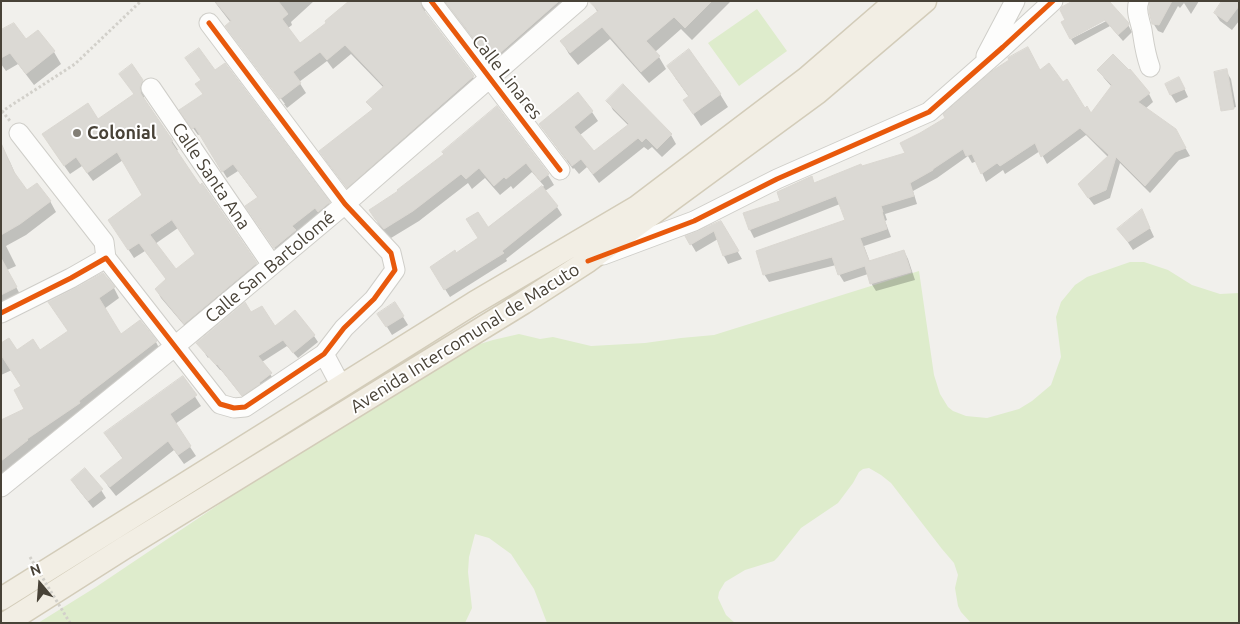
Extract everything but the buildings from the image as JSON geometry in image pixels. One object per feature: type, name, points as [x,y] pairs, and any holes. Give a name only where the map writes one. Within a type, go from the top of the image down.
[{"type":"main road","name":"Avenida Intercomunal de Macuto","points":[[1,599],[474,303],[637,206],[808,78],[896,1]]},
{"type":"main road","name":"Avenida Intercomunal de Macuto","points":[[6,623],[588,261],[817,93],[925,1]]},
{"type":"street","name":"Calle Linares","points":[[431,1],[560,170]]},
{"type":"street","name":"Calle San Bartolomé","points":[[1,487],[272,266],[578,1]]},
{"type":"street","points":[[981,66],[1015,1]]},
{"type":"street","points":[[588,261],[694,220],[777,179],[929,112],[1053,1]]},
{"type":"street","points":[[1136,3],[1144,48],[1150,67]]},
{"type":"street","points":[[19,133],[104,242],[106,258],[220,404],[234,408],[245,407],[324,354],[344,328],[374,299],[395,270],[391,253],[345,204],[209,24]]},
{"type":"street","name":"Calle Santa Ana","points":[[150,88],[272,266]]},
{"type":"street","points":[[1,313],[106,258]]},
{"type":"street","points":[[324,354],[341,386]]},
{"type":"path","points":[[1,112],[75,64],[141,1]]},
{"type":"path","points":[[30,557],[70,623]]},
{"type":"green space","points":[[757,9],[787,51],[739,86],[708,43]]},
{"type":"green space","points":[[1130,262],[1144,262],[1168,270],[1192,285],[1220,294],[1239,293],[1239,623],[971,623],[958,606],[955,588],[958,575],[954,563],[891,483],[869,468],[859,472],[838,503],[801,528],[774,561],[745,570],[725,582],[718,598],[726,615],[735,623],[547,623],[534,589],[511,554],[489,538],[475,534],[469,557],[468,572],[472,608],[465,623],[38,623],[96,587],[392,388],[460,350],[519,334],[540,339],[553,337],[591,346],[645,343],[714,335],[919,271],[934,375],[940,394],[948,407],[953,411],[966,416],[987,418],[1019,409],[1051,385],[1061,357],[1056,317],[1061,302],[1075,285],[1087,277]]},
{"type":"cycle path","points":[[431,1],[560,170]]},
{"type":"cycle path","points":[[588,261],[694,221],[777,179],[929,112],[1053,1]]},
{"type":"cycle path","points":[[1,313],[106,258],[220,404],[234,408],[245,407],[324,354],[344,328],[374,299],[395,270],[391,253],[345,204],[209,23]]},
{"type":"place","name":"Colonial","points":[[77,133]]}]
